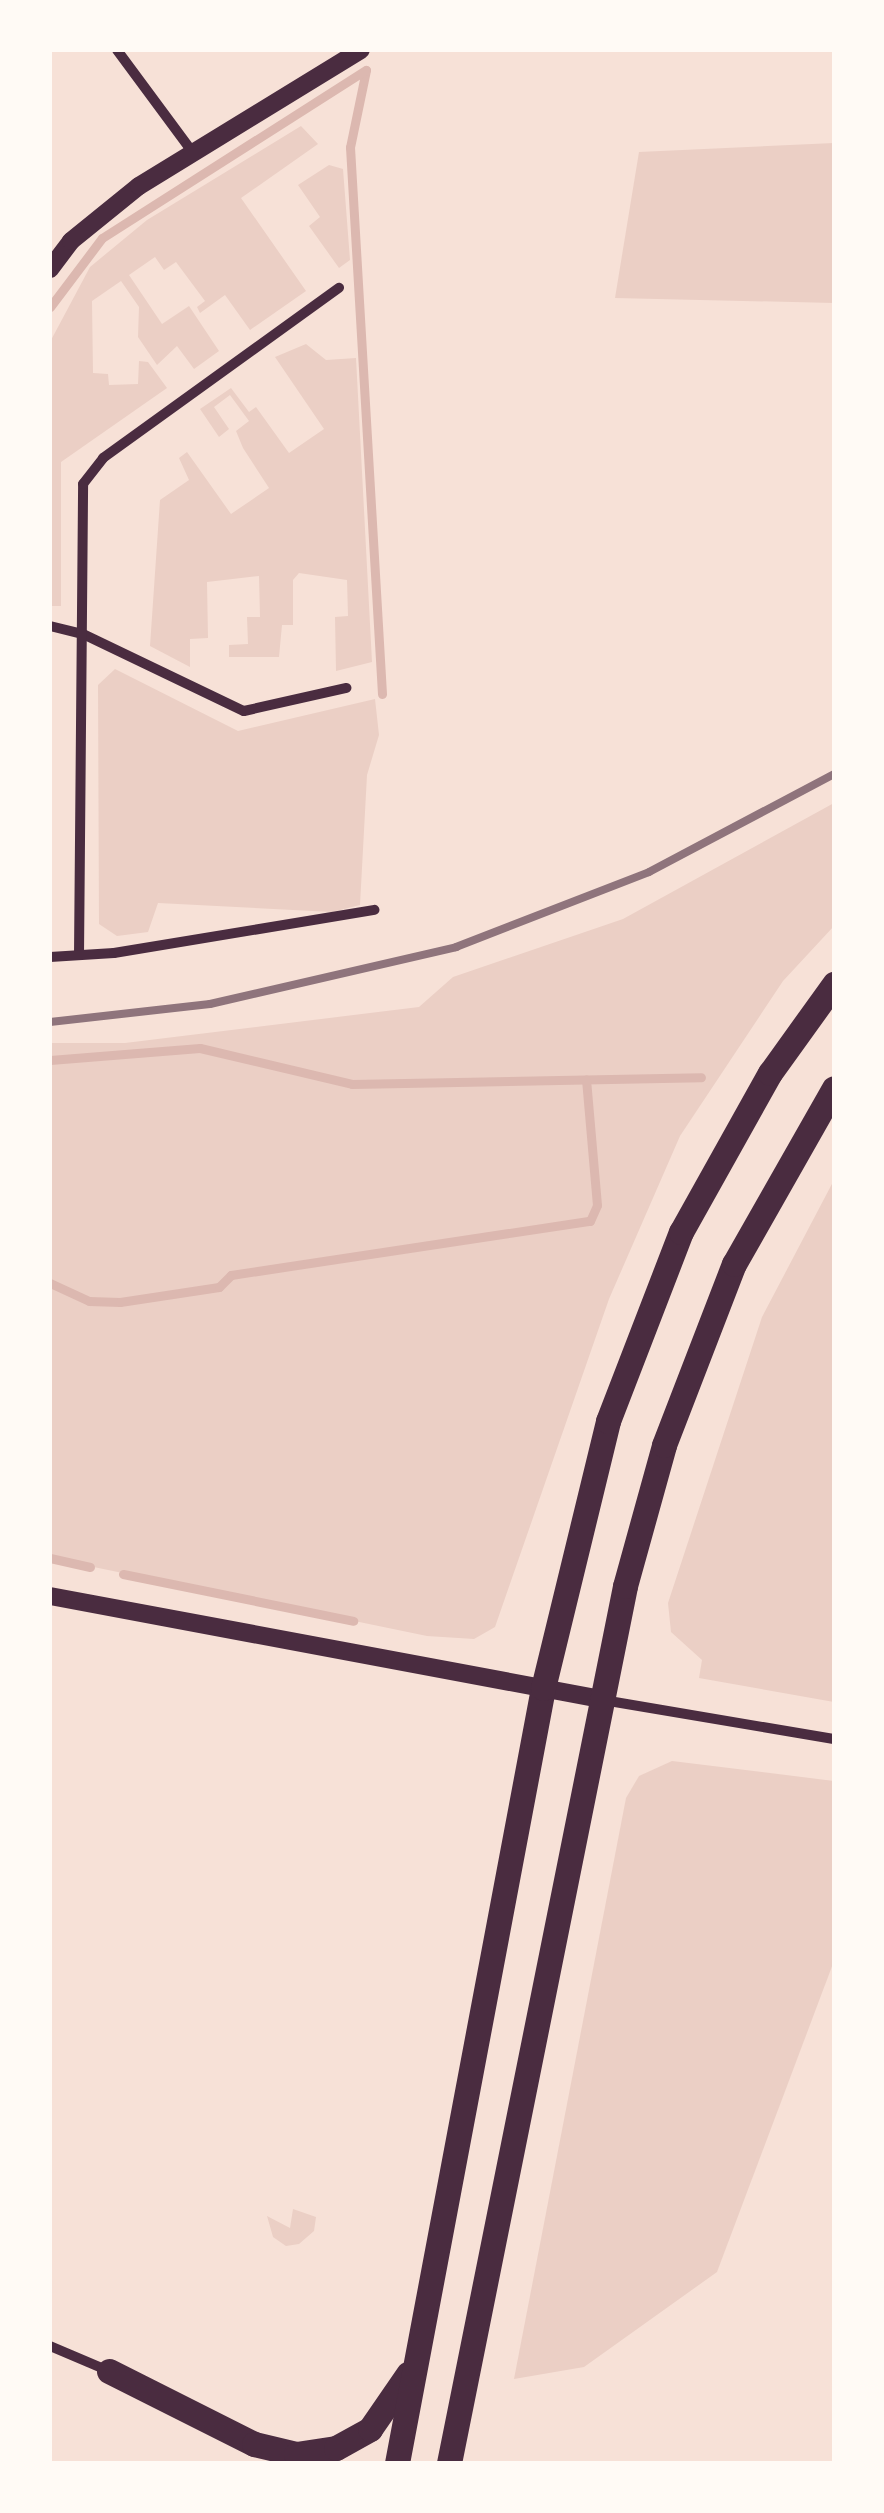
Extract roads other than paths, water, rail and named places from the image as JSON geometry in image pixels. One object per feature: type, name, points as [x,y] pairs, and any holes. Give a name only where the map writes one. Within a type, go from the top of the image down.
[{"type":"main road","points":[[397,2463],[543,1688],[593,1476],[641,1324],[723,1152],[834,984]]},
{"type":"main road","points":[[450,2463],[600,1699],[634,1550],[697,1352],[778,1179],[834,1088]]},
{"type":"main road","points":[[110,2371],[254,2444],[296,2454],[336,2448],[370,2429],[418,2357]]},
{"type":"street","points":[[117,50],[194,154]]},
{"type":"street","points":[[50,269],[71,242],[138,186],[361,50]]},
{"type":"street","points":[[79,955],[83,484],[90,472],[340,288]]},
{"type":"street","points":[[50,626],[83,634],[244,711],[346,688]]},
{"type":"street","points":[[50,956],[79,955],[374,910]]},
{"type":"street","points":[[50,1596],[834,1739]]},
{"type":"street","points":[[50,2346],[110,2371]]},
{"type":"waterway","points":[[366,70],[350,147],[382,694]]},
{"type":"waterway","points":[[50,307],[102,238],[366,70]]},
{"type":"waterway","points":[[50,1060],[200,1048],[352,1084],[701,1077]]},
{"type":"waterway","points":[[50,1283],[89,1301],[120,1302],[219,1287],[231,1275],[590,1221],[597,1205],[586,1079]]},
{"type":"waterway","points":[[50,1558],[90,1567]]},
{"type":"waterway","points":[[123,1574],[353,1621]]},
{"type":"railway","points":[[50,1022],[210,1004],[456,947],[649,872],[834,774]]}]
